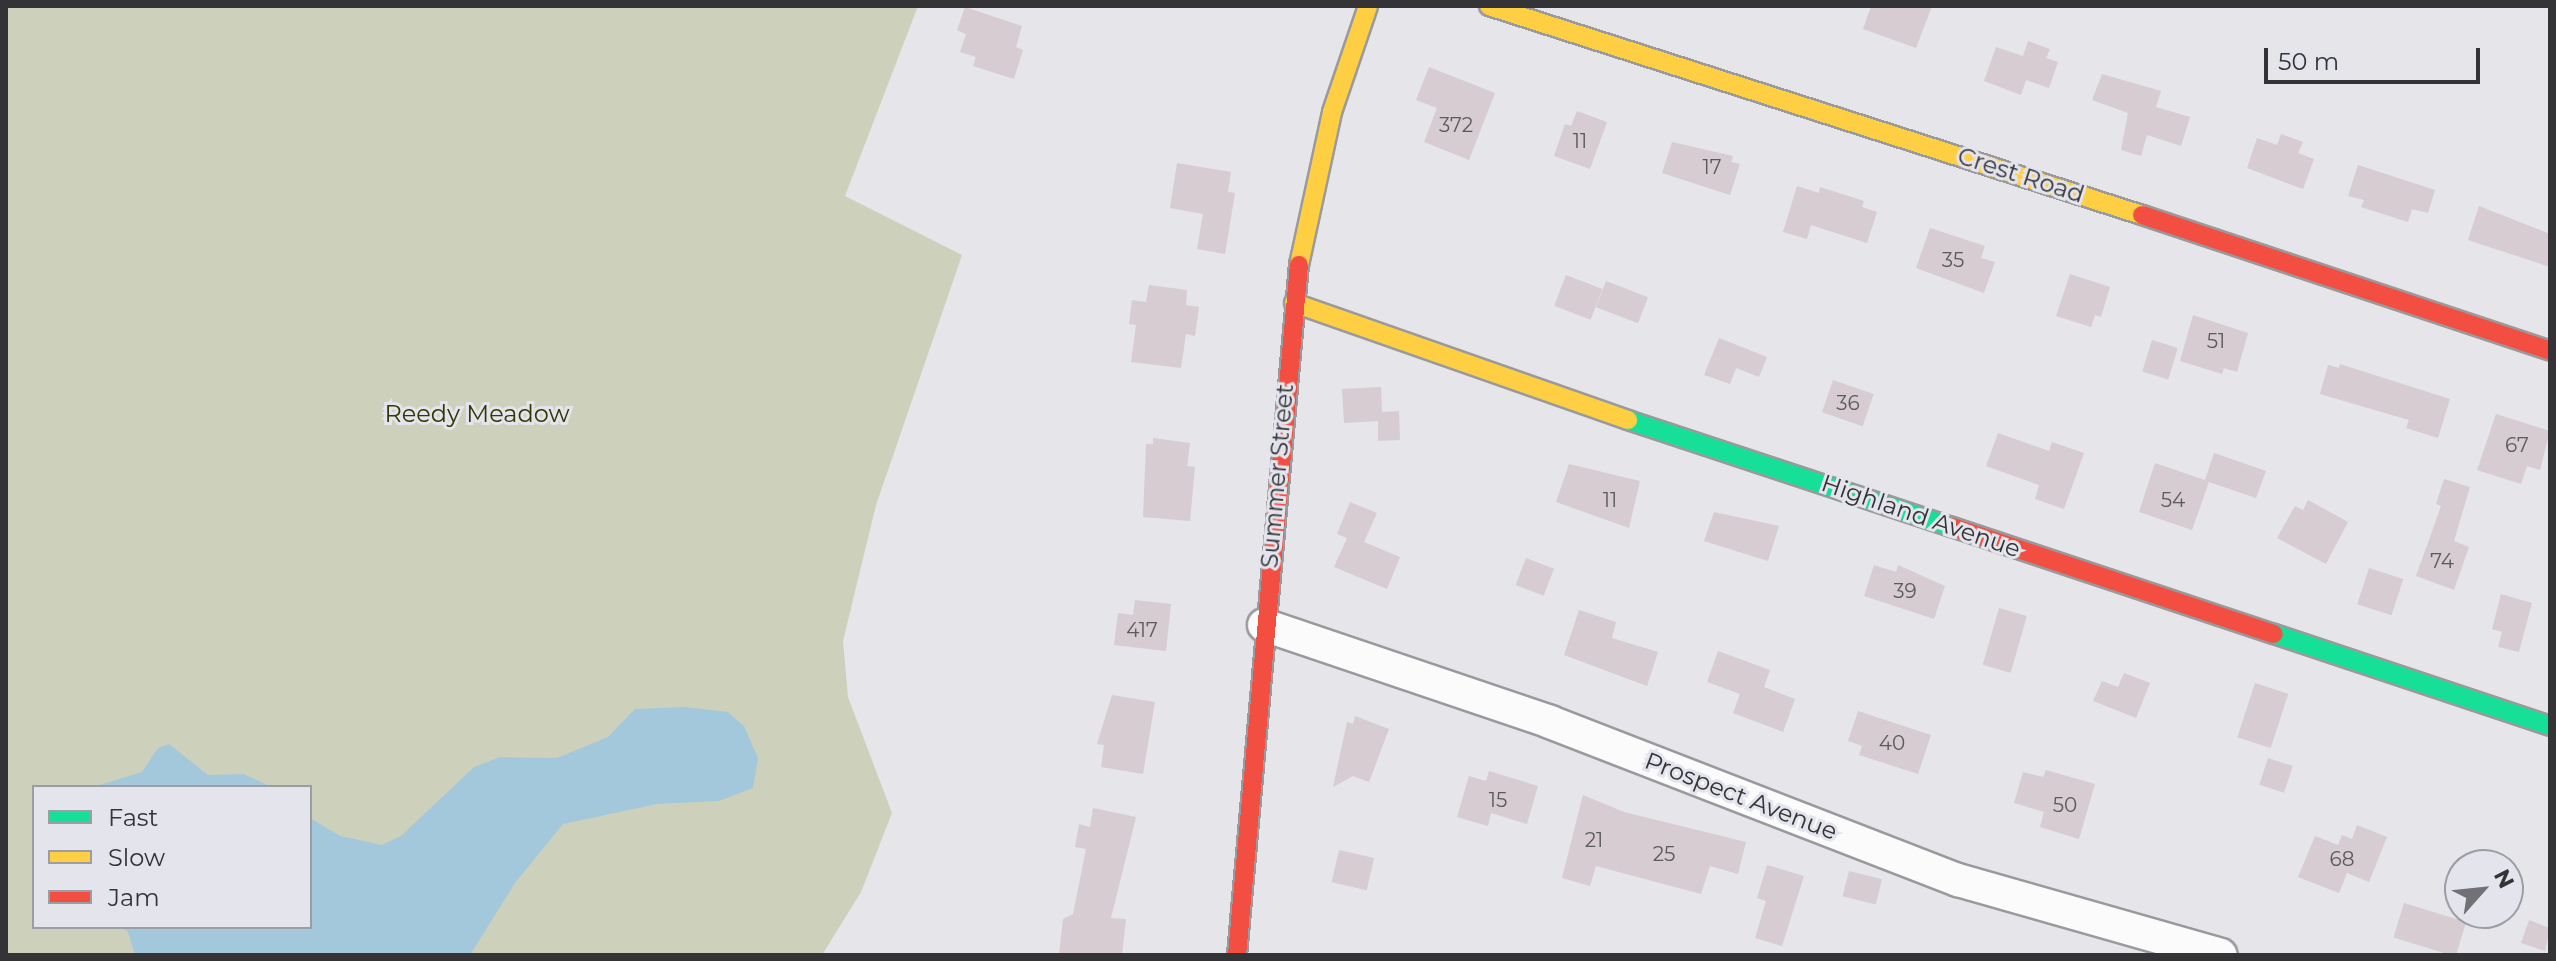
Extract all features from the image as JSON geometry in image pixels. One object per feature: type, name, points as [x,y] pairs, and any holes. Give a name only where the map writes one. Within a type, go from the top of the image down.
[{"type":"street","name":"Summer Street","points":[[1237,955],[1294,303],[1320,160],[1368,6]]},
{"type":"street","name":"Crest Road","points":[[1489,6],[1991,164],[2550,351]]},
{"type":"street","name":"Highland Avenue","points":[[1294,303],[1494,375],[2550,726]]},
{"type":"street","name":"Prospect Avenue","points":[[1264,625],[1550,722],[1958,880],[2221,955]]},
{"type":"green space","name":"Reedy Meadow","points":[[6,6],[918,6],[845,196],[962,255],[876,505],[843,641],[848,697],[892,813],[861,892],[822,955],[6,955]]},
{"type":"water","points":[[685,707],[728,712],[744,726],[758,758],[753,788],[719,801],[657,804],[563,824],[515,883],[470,955],[135,955],[128,932],[123,929],[312,929],[312,819],[340,836],[382,845],[401,836],[474,767],[500,757],[557,758],[608,737],[635,709]]},
{"type":"water","points":[[169,744],[208,775],[243,774],[268,785],[100,785],[142,772],[158,748]]},
{"type":"building","points":[[1871,6],[1932,6],[1916,48],[1863,29]]},
{"type":"building","points":[[965,7],[1022,26],[1016,47],[1023,50],[1014,79],[973,66],[976,57],[960,52],[966,34],[957,30]]},
{"type":"building","points":[[2028,41],[2050,49],[2046,58],[2058,62],[2049,88],[2026,80],[2021,95],[1984,81],[1996,47],[2023,56]]},
{"type":"building","points":[[1429,67],[1495,93],[1469,160],[1424,142],[1437,108],[1416,100]]},
{"type":"building","points":[[2102,74],[2161,91],[2156,107],[2190,117],[2181,146],[2147,135],[2141,156],[2121,150],[2128,113],[2092,100]]},
{"type":"building","points":[[1577,111],[1607,122],[1590,169],[1554,156],[1565,124],[1571,126]]},
{"type":"building","points":[[2281,134],[2303,142],[2298,153],[2314,159],[2303,189],[2247,168],[2257,138],[2277,145]]},
{"type":"building","points":[[1672,142],[1733,156],[1731,162],[1740,164],[1730,195],[1662,173]]},
{"type":"building","points":[[1177,163],[1231,172],[1228,192],[1235,193],[1225,254],[1197,249],[1203,214],[1170,208]]},
{"type":"building","points":[[2358,165],[2435,190],[2428,213],[2412,209],[2408,222],[2361,207],[2364,200],[2348,196]]},
{"type":"building","points":[[1797,186],[1819,193],[1820,187],[1864,201],[1862,207],[1877,212],[1867,243],[1811,225],[1807,239],[1783,232]]},
{"type":"building","points":[[2479,206],[2550,234],[2550,267],[2468,240]]},
{"type":"building","points":[[1930,228],[1985,246],[1981,258],[1995,262],[1984,293],[1916,268]]},
{"type":"building","points":[[2070,274],[2110,287],[2101,317],[2095,315],[2091,327],[2056,316]]},
{"type":"building","points":[[1566,275],[1602,289],[1591,320],[1554,306]]},
{"type":"building","points":[[1606,281],[1648,297],[1638,323],[1596,307]]},
{"type":"building","points":[[1149,285],[1187,290],[1186,305],[1199,307],[1195,336],[1186,334],[1181,368],[1131,362],[1136,325],[1129,324],[1132,300],[1146,302]]},
{"type":"building","points":[[2193,315],[2248,333],[2237,372],[2224,368],[2222,374],[2180,361]]},
{"type":"building","points":[[1719,338],[1767,357],[1759,377],[1736,368],[1730,384],[1704,375]]},
{"type":"building","points":[[2152,340],[2178,348],[2168,379],[2142,372]]},
{"type":"building","points":[[2340,364],[2450,399],[2438,438],[2406,428],[2409,420],[2320,394],[2328,365],[2339,368]]},
{"type":"building","points":[[1833,380],[1874,394],[1863,426],[1822,412]]},
{"type":"building","points":[[1381,387],[1382,412],[1399,411],[1400,440],[1378,441],[1378,421],[1344,423],[1342,389]]},
{"type":"building","points":[[2496,414],[2550,431],[2540,470],[2527,466],[2521,484],[2477,470]]},
{"type":"building","points":[[1998,433],[2049,451],[2052,442],[2084,453],[2064,509],[2035,499],[2039,485],[1986,466]]},
{"type":"building","points":[[1153,438],[1190,443],[1187,466],[1195,467],[1190,521],[1143,517],[1146,444],[1153,444]]},
{"type":"building","points":[[2214,453],[2266,471],[2256,498],[2209,482],[2192,530],[2139,512],[2155,463],[2205,480]]},
{"type":"building","points":[[1569,464],[1640,481],[1629,528],[1556,502]]},
{"type":"building","points":[[2444,479],[2470,487],[2454,541],[2469,547],[2454,590],[2416,576],[2441,506],[2436,504]]},
{"type":"building","points":[[2308,500],[2348,522],[2326,564],[2277,538],[2295,506],[2303,510]]},
{"type":"building","points":[[1350,502],[1377,513],[1364,542],[1400,557],[1387,589],[1334,567],[1347,538],[1337,534]]},
{"type":"building","points":[[1714,512],[1779,526],[1768,561],[1704,541]]},
{"type":"building","points":[[1526,558],[1554,569],[1544,596],[1516,585]]},
{"type":"building","points":[[1874,565],[1896,572],[1898,565],[1945,586],[1934,619],[1864,596]]},
{"type":"building","points":[[2369,568],[2403,579],[2391,615],[2357,604]]},
{"type":"building","points":[[2501,594],[2532,603],[2519,652],[2498,647],[2502,632],[2492,629]]},
{"type":"building","points":[[1135,600],[1171,604],[1166,651],[1114,645],[1118,613],[1133,615]]},
{"type":"building","points":[[1999,608],[2027,616],[2011,673],[1983,665]]},
{"type":"building","points":[[1579,610],[1616,622],[1612,638],[1658,652],[1647,686],[1564,655]]},
{"type":"building","points":[[1718,651],[1770,670],[1764,687],[1795,699],[1783,732],[1733,713],[1740,694],[1707,682]]},
{"type":"building","points":[[2124,673],[2150,683],[2136,718],[2093,701],[2102,681],[2118,687]]},
{"type":"building","points":[[2255,683],[2288,694],[2271,748],[2237,737]]},
{"type":"building","points":[[1112,695],[1155,702],[1143,774],[1101,767],[1104,745],[1097,744]]},
{"type":"building","points":[[1858,711],[1931,735],[1918,774],[1859,755],[1862,746],[1848,741]]},
{"type":"building","points":[[1355,716],[1389,729],[1369,782],[1353,776],[1333,787],[1347,722],[1353,724]]},
{"type":"building","points":[[2268,758],[2293,766],[2284,793],[2259,785]]},
{"type":"building","points":[[2046,770],[2095,784],[2079,839],[2040,827],[2044,812],[2014,803],[2023,772],[2043,777]]},
{"type":"building","points":[[1489,771],[1538,786],[1527,824],[1491,813],[1488,826],[1457,817],[1469,776],[1486,781]]},
{"type":"building","points":[[1583,795],[1624,812],[1746,842],[1738,874],[1710,866],[1701,894],[1596,866],[1590,886],[1562,878]]},
{"type":"building","points":[[1093,808],[1136,817],[1111,918],[1126,919],[1122,955],[1059,954],[1063,919],[1073,914],[1086,849],[1075,847],[1079,824],[1090,827]]},
{"type":"building","points":[[2357,825],[2387,837],[2369,882],[2347,873],[2339,893],[2298,877],[2315,836],[2338,845],[2342,835],[2352,839]]},
{"type":"building","points":[[1339,850],[1374,858],[1367,890],[1332,882]]},
{"type":"building","points":[[1767,865],[1804,876],[1782,946],[1755,938],[1766,901],[1757,898]]},
{"type":"building","points":[[1849,871],[1882,879],[1876,904],[1843,896]]},
{"type":"building","points":[[2404,903],[2444,915],[2444,929],[2464,929],[2456,955],[2393,937]]},
{"type":"building","points":[[2529,920],[2550,928],[2545,951],[2521,943]]},
{"type":"traffic: fast","points":[[1628,420],[1952,527]]},
{"type":"traffic: fast","points":[[2274,634],[2550,726]]},
{"type":"traffic: slow","points":[[1299,265],[1332,112],[1368,6]]},
{"type":"traffic: slow","points":[[1489,6],[2142,215]]},
{"type":"traffic: slow","points":[[1294,303],[1628,420]]},
{"type":"traffic: jam","points":[[2142,215],[2550,351]]},
{"type":"traffic: jam","points":[[1237,955],[1299,265]]},
{"type":"traffic: jam","points":[[1952,527],[2274,634]]}]
